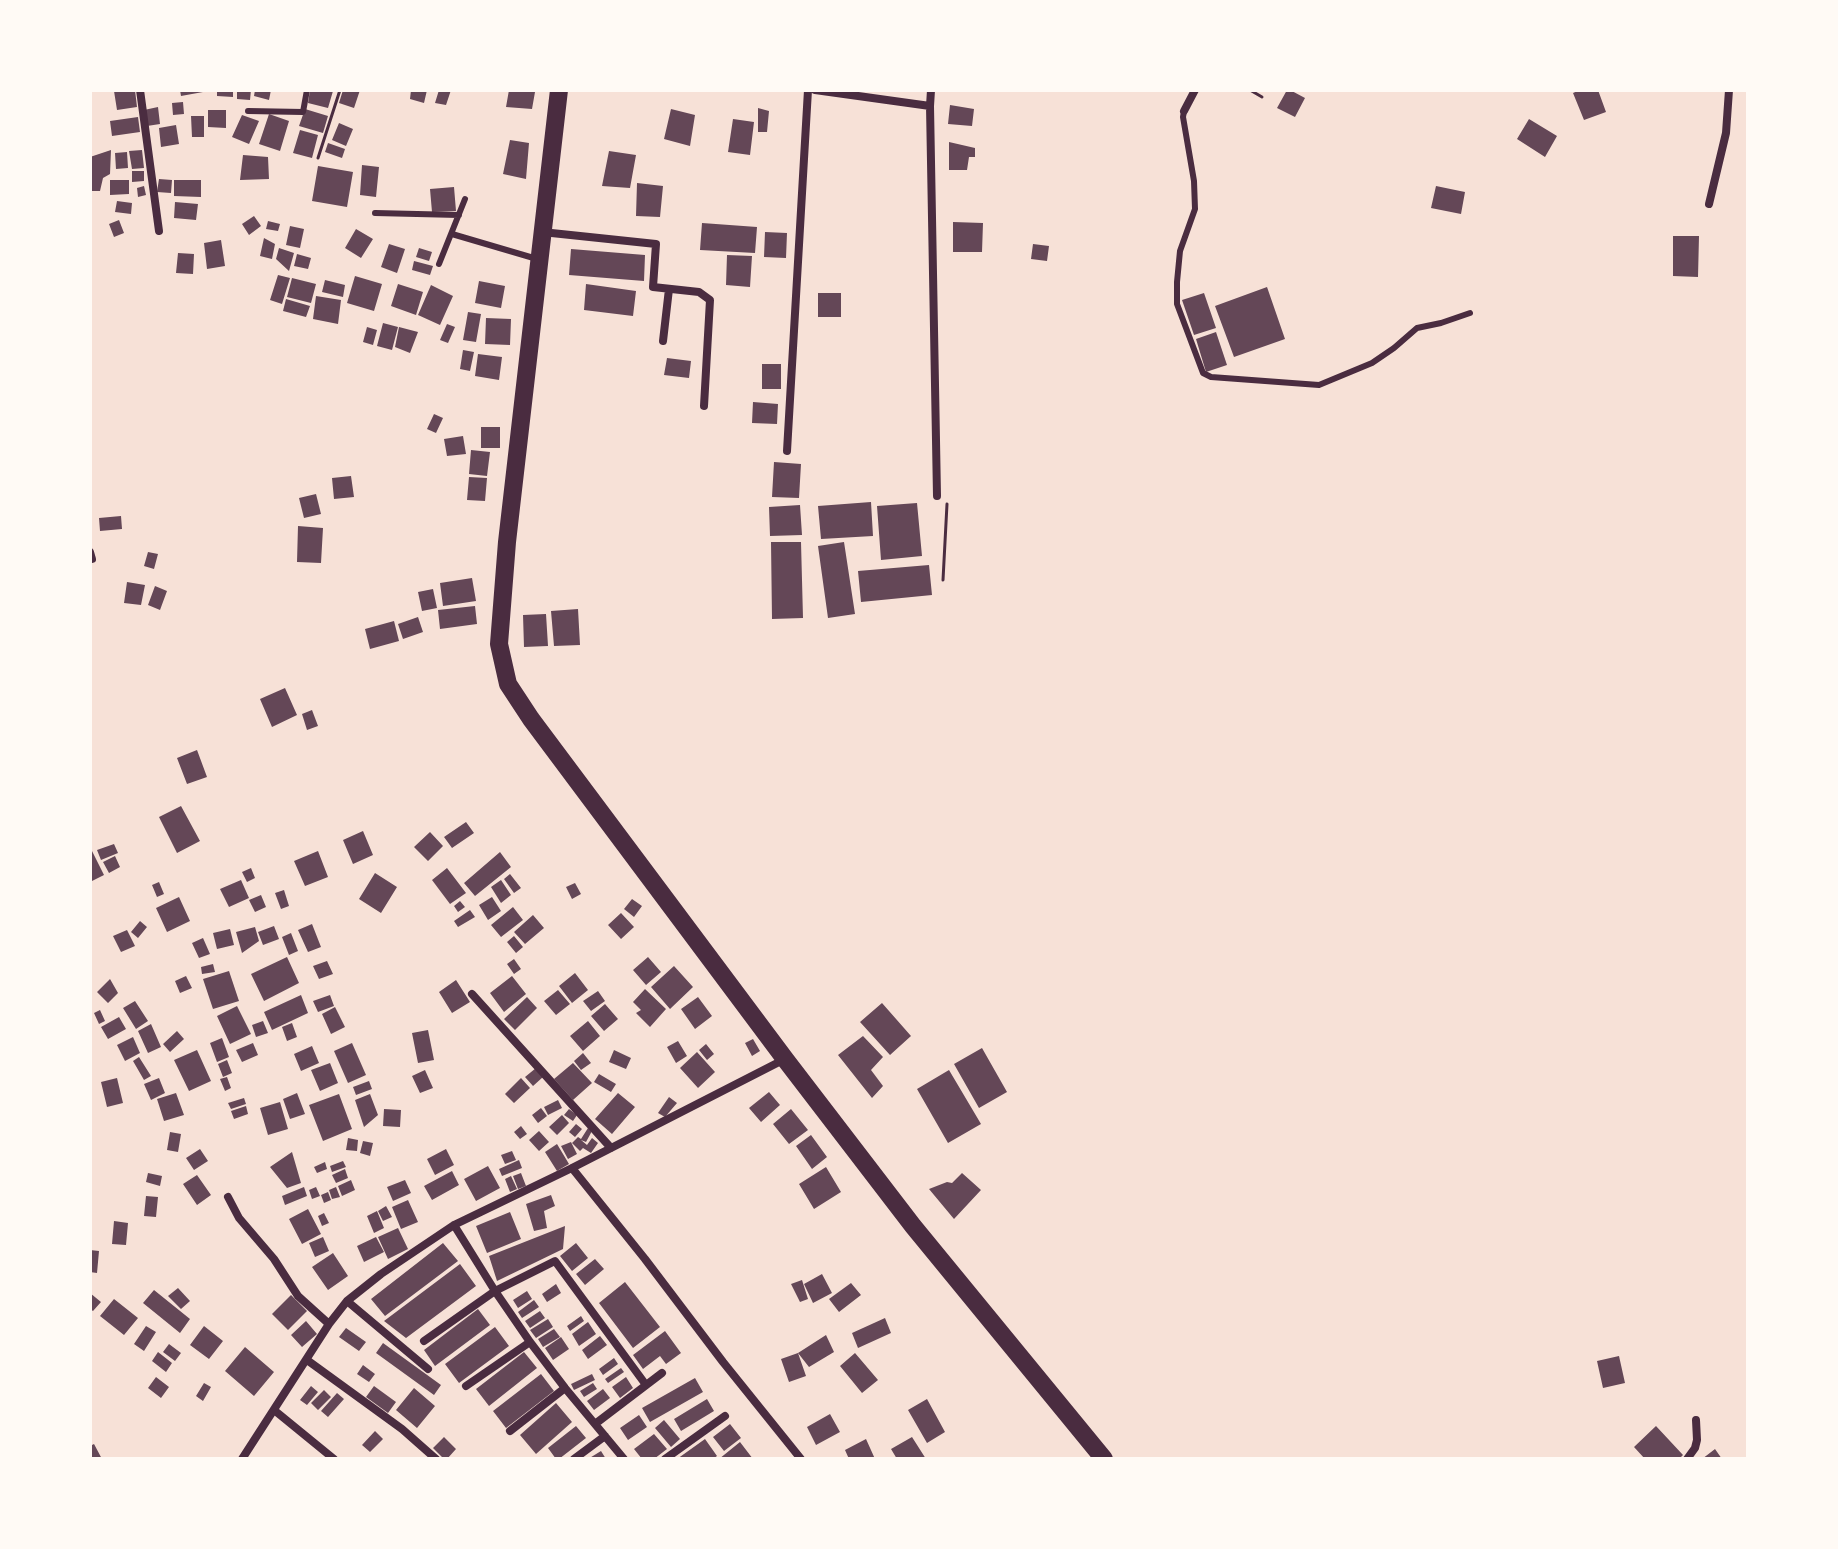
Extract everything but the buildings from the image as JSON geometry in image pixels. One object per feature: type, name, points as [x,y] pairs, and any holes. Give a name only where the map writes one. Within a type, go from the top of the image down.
[{"type":"main road","points":[[559,90],[507,542],[499,644],[508,684],[785,1059],[913,1226],[1104,1459]]},
{"type":"street","points":[[140,90],[159,231]]},
{"type":"street","points":[[787,451],[808,90]]},
{"type":"street","points":[[815,90],[930,106]]},
{"type":"street","points":[[931,90],[937,496]]},
{"type":"street","points":[[1184,111],[1195,90]]},
{"type":"street","points":[[1709,204],[1726,133],[1729,90]]},
{"type":"street","points":[[541,232],[656,244],[653,287],[699,292],[710,300],[704,406]]},
{"type":"street","points":[[663,341],[669,289]]},
{"type":"street","points":[[472,994],[611,1148]]},
{"type":"street","points":[[242,1459],[329,1324],[347,1301],[381,1274],[454,1225],[785,1059]]},
{"type":"street","points":[[572,1168],[801,1459]]},
{"type":"street","points":[[228,1197],[239,1218],[274,1259],[298,1296],[329,1324]]},
{"type":"street","points":[[454,1225],[530,1342],[624,1459]]},
{"type":"street","points":[[424,1341],[495,1291],[555,1261],[646,1385]]},
{"type":"street","points":[[347,1301],[428,1369]]},
{"type":"street","points":[[466,1386],[530,1342]]},
{"type":"street","points":[[307,1360],[402,1429],[436,1459]]},
{"type":"street","points":[[595,1424],[662,1373]]},
{"type":"street","points":[[510,1431],[565,1388]]},
{"type":"street","points":[[274,1410],[334,1459]]},
{"type":"street","points":[[665,1459],[725,1416]]},
{"type":"street","points":[[1687,1459],[1697,1440],[1696,1420]]},
{"type":"street","points":[[574,1459],[605,1436]]},
{"type":"lane","points":[[248,111],[303,112],[307,90]]},
{"type":"lane","points":[[1184,111],[1195,209],[1180,251],[1177,304],[1203,373],[1211,377],[1319,385],[1372,363],[1417,328],[1470,313]]},
{"type":"lane","points":[[439,264],[465,199]]},
{"type":"lane","points":[[375,213],[459,215]]},
{"type":"lane","points":[[452,234],[538,259]]},
{"type":"path","points":[[318,158],[340,90]]},
{"type":"path","points":[[1250,90],[1262,97]]},
{"type":"path","points":[[937,496],[947,505],[943,580]]}]
